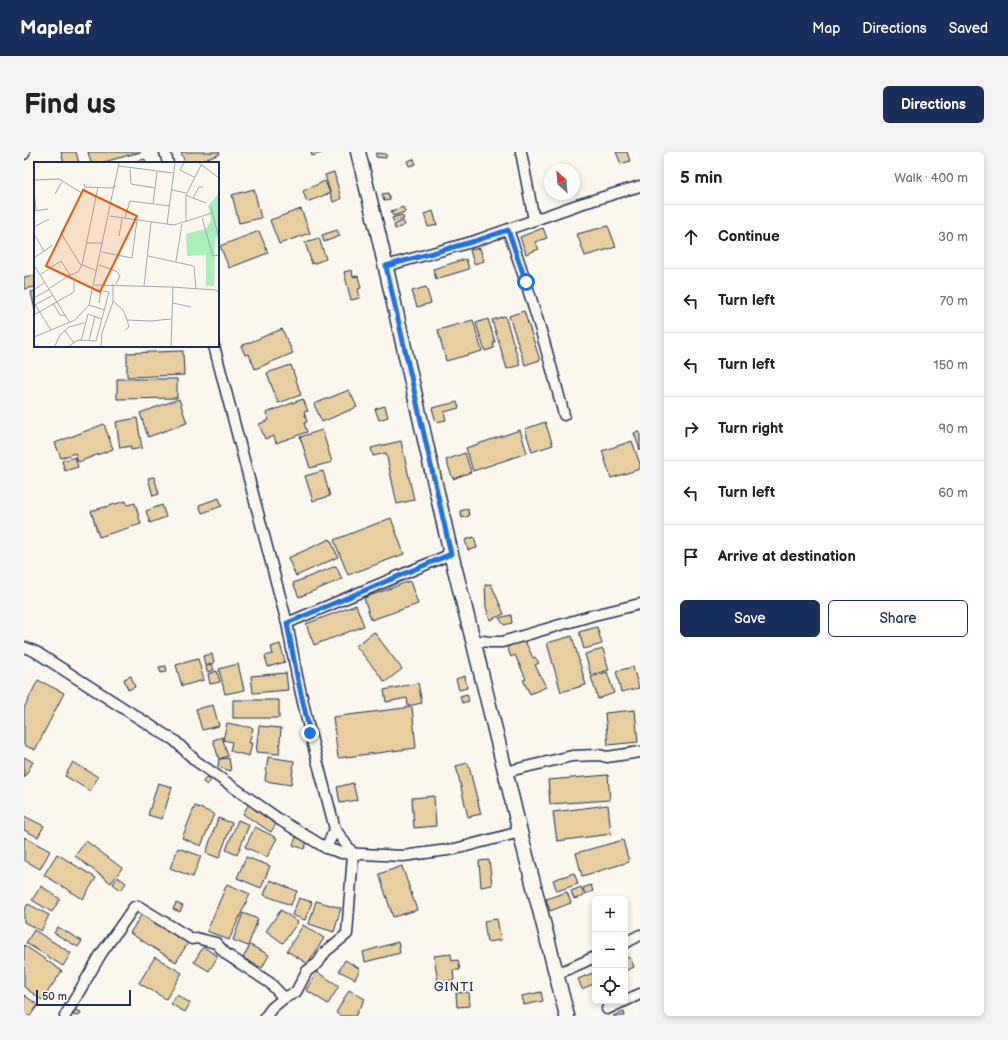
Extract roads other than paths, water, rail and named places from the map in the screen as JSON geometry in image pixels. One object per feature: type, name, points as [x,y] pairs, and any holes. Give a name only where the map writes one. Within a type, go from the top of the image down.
[{"type":"main road","points":[[358,152],[386,266],[451,554],[567,1016]]},
{"type":"street","points":[[165,152],[168,162]]},
{"type":"street","points":[[521,152],[534,220]]},
{"type":"street","points":[[386,266],[475,241],[578,205],[640,186]]},
{"type":"street","points":[[508,230],[545,343],[564,415]]},
{"type":"street","points":[[214,347],[287,623],[310,733],[335,829],[353,854],[347,934],[325,952],[318,963],[307,971],[296,992],[284,998],[272,1008],[266,1016]]},
{"type":"street","points":[[287,623],[451,554]]},
{"type":"street","points":[[473,640],[502,642],[587,617],[640,604]]},
{"type":"street","points":[[24,647],[36,652],[168,736],[196,761],[228,784],[280,820],[326,848],[342,853],[403,856],[455,849],[520,832]]},
{"type":"street","points":[[505,772],[572,756],[599,755],[608,758],[640,752]]},
{"type":"street","points":[[326,848],[335,829]]},
{"type":"street","points":[[65,1016],[101,954],[136,906],[192,939],[200,938],[216,943],[226,954],[270,983],[284,998]]},
{"type":"street","points":[[628,941],[640,935]]},
{"type":"street","points":[[557,974],[592,958]]},
{"type":"street","points":[[628,1000],[639,998]]},
{"type":"street","points":[[607,1009],[618,1004]]},
{"type":"district","name":"GINTI","points":[[454,987]]}]
